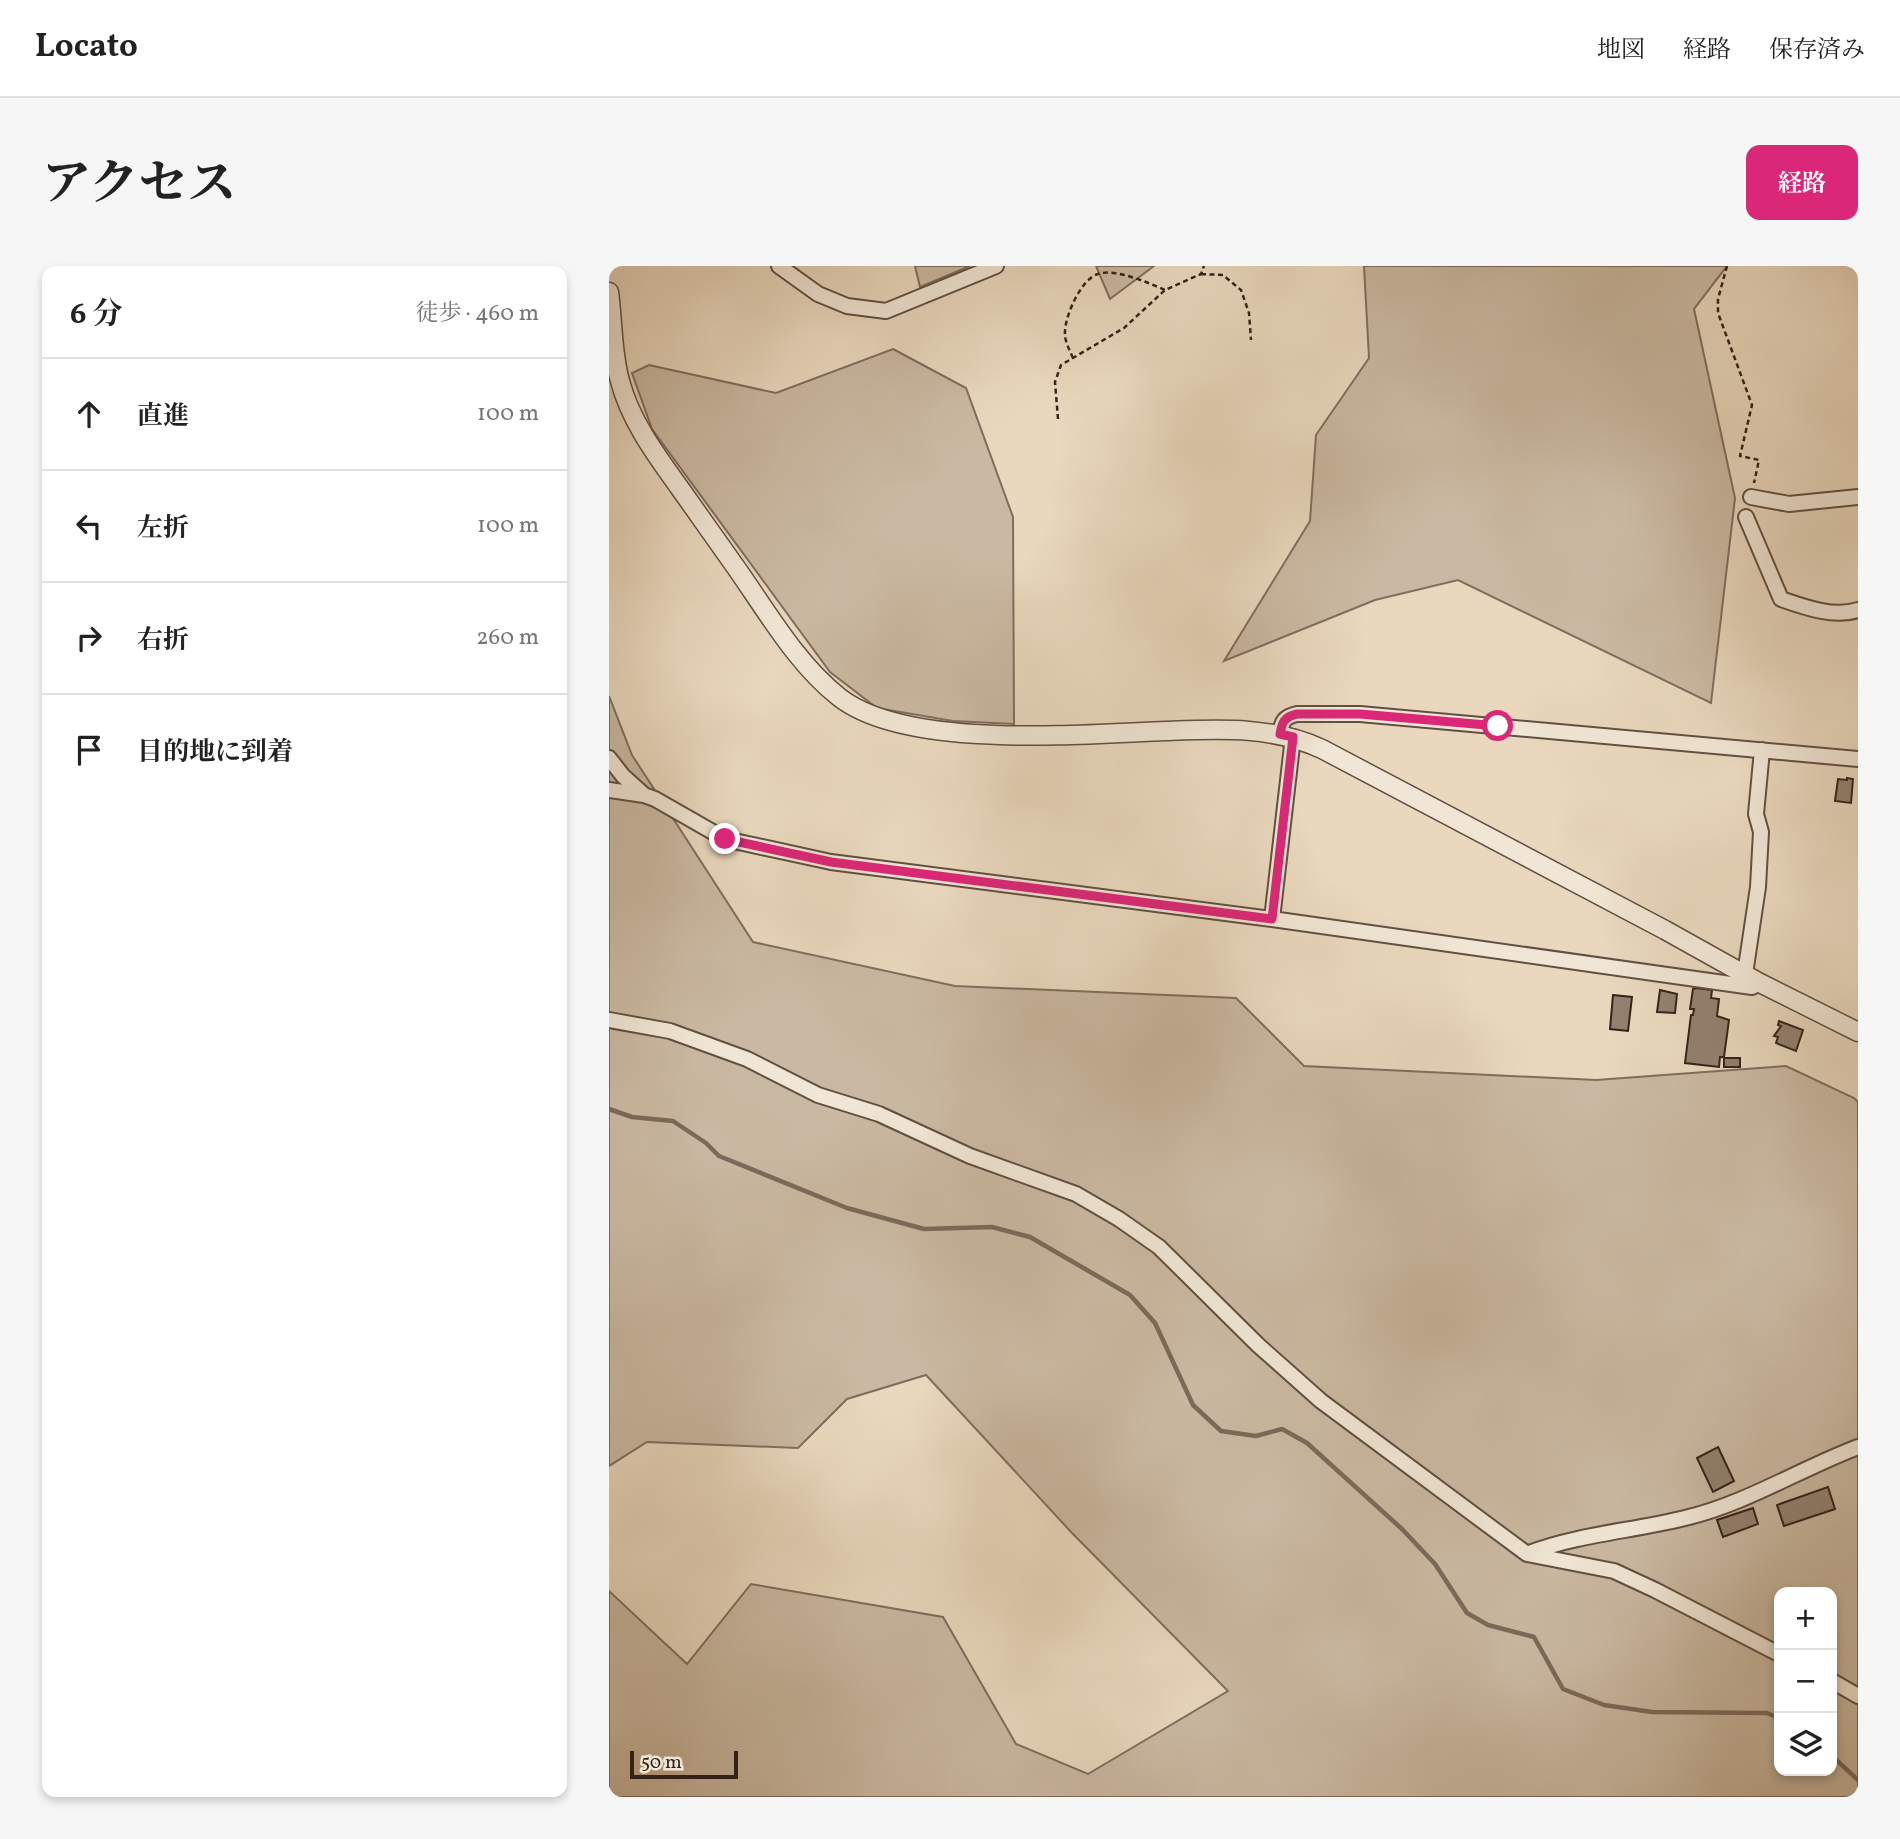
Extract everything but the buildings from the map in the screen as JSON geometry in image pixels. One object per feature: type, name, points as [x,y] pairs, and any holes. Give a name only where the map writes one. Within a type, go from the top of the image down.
[{"type":"street","points":[[779,266],[818,295],[847,306],[886,311],[996,266]]},
{"type":"street","points":[[609,292],[619,381],[632,415],[658,458],[797,653],[839,697],[857,709],[943,732],[1055,734],[1218,729],[1252,730],[1286,736],[1334,756],[1858,1032]]},
{"type":"street","points":[[1751,497],[1789,504],[1858,498]]},
{"type":"street","points":[[1746,517],[1781,599],[1810,609],[1849,613],[1858,610]]},
{"type":"street","points":[[1272,919],[1286,736],[1282,722],[1287,716],[1360,714],[1858,759]]},
{"type":"street","points":[[609,790],[655,799],[725,839],[831,862],[1272,919],[1752,986],[1761,832],[1756,814],[1762,750]]},
{"type":"street","points":[[609,758],[623,776],[644,795]]},
{"type":"street","points":[[609,1020],[670,1031],[747,1059],[818,1095],[879,1114],[971,1156],[1076,1194],[1159,1247],[1258,1345],[1321,1401],[1527,1554],[1613,1571],[1774,1651]]},
{"type":"street","points":[[1527,1554],[1544,1547],[1607,1532],[1686,1518],[1858,1447]]},
{"type":"street","points":[[1837,1684],[1858,1696]]},
{"type":"path","points":[[1202,274],[1204,266]]},
{"type":"path","points":[[1727,266],[1718,299],[1718,313],[1752,405],[1740,456],[1759,460],[1751,497]]},
{"type":"path","points":[[1073,358],[1064,334],[1071,308],[1086,280],[1100,272],[1137,278],[1165,290]]},
{"type":"path","points":[[1058,419],[1055,382],[1061,365],[1124,328],[1165,290],[1202,274],[1223,275],[1241,290],[1249,313],[1251,341]]},
{"type":"shaded area","points":[[915,266],[970,266],[920,287]]},
{"type":"shaded area","points":[[1096,266],[1154,266],[1110,299]]},
{"type":"shaded area","points":[[1364,266],[1727,266],[1694,309],[1735,498],[1711,703],[1458,580],[1375,600],[1224,661],[1310,521],[1316,435],[1369,358]]},
{"type":"shaded area","points":[[893,349],[966,388],[1013,517],[1014,724],[953,721],[877,708],[830,672],[652,429],[632,373],[649,365],[776,393]]},
{"type":"shaded area","points":[[609,696],[632,755],[753,942],[955,986],[1236,998],[1304,1066],[1596,1080],[1786,1066],[1854,1098],[1858,1102],[1858,1797],[609,1797],[609,1591],[687,1664],[751,1584],[943,1617],[1016,1744],[1088,1774],[1228,1691],[1072,1533],[926,1375],[847,1399],[798,1448],[647,1442],[609,1466]]},
{"type":"waterway","points":[[609,1109],[632,1117],[673,1121],[706,1143],[719,1156],[847,1208],[924,1229],[992,1227],[1030,1237],[1130,1295],[1155,1323],[1193,1405],[1221,1431],[1256,1436],[1282,1429],[1307,1443],[1402,1529],[1435,1564],[1467,1613],[1488,1625],[1534,1637],[1563,1689],[1604,1705],[1652,1712],[1767,1713],[1774,1716]]},
{"type":"waterway","points":[[1837,1761],[1858,1780]]},
{"type":"route","points":[[725,839],[831,862],[1272,919],[1293,737],[1280,734],[1282,722],[1287,716],[1360,714],[1498,726]]}]
